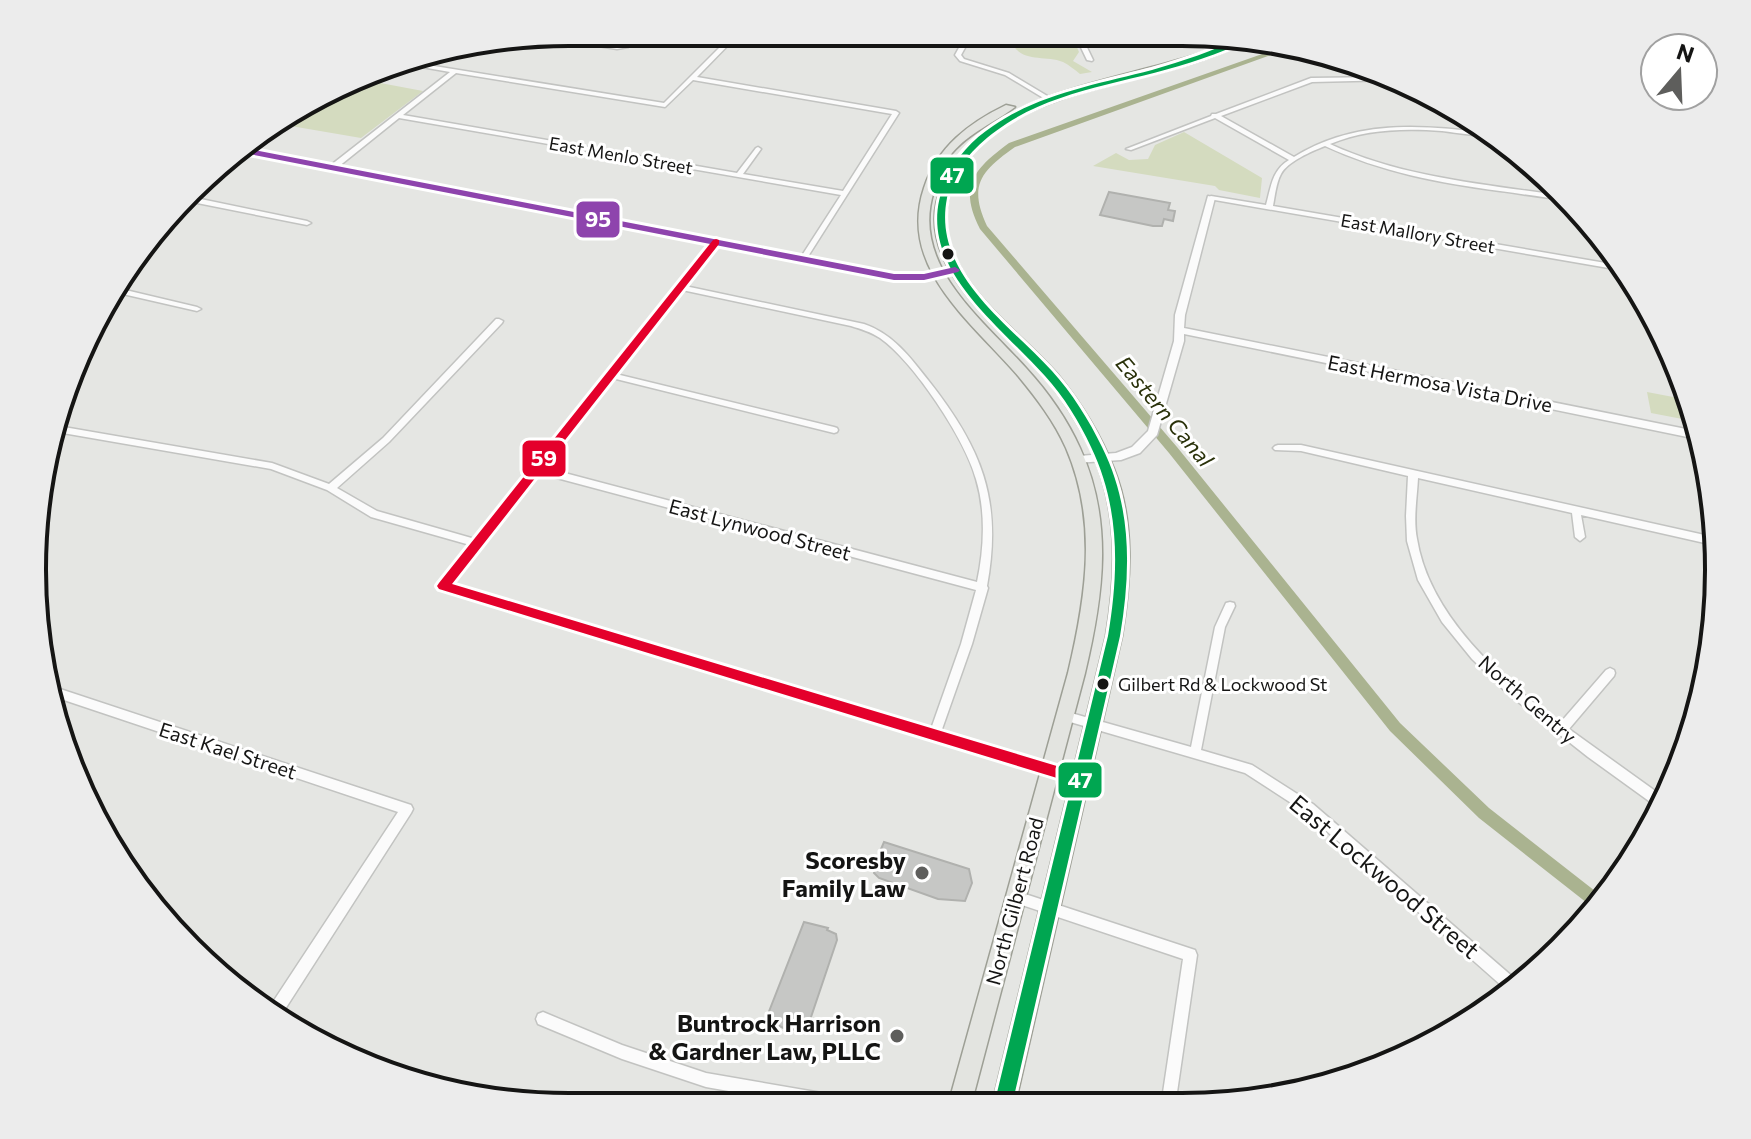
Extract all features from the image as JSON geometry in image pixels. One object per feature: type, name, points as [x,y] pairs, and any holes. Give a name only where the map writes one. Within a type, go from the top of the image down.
[{"type":"main road","name":"North Gilbert Road","points":[[962,1093],[1064,716],[1095,576],[1092,507],[1079,460],[1062,424],[1041,393],[975,323],[937,274],[925,242],[922,220],[924,200],[937,166],[959,139],[1004,110],[1041,94],[1192,46]]},
{"type":"main road","name":"North Gilbert Road","points":[[1006,1093],[1114,636],[1122,593],[1124,552],[1103,459],[1072,402],[955,270],[941,225],[942,196],[947,178],[959,160],[984,136],[1014,117],[1052,101],[1222,48]]},
{"type":"street","points":[[427,66],[665,105],[724,46]]},
{"type":"street","points":[[961,46],[958,55],[962,60],[1007,74],[1052,101]]},
{"type":"street","points":[[1083,46],[1090,60]]},
{"type":"street","points":[[332,168],[455,71]]},
{"type":"street","points":[[693,78],[896,113],[803,259]]},
{"type":"street","points":[[1129,149],[1311,80],[1364,79]]},
{"type":"street","points":[[1214,115],[1293,159]]},
{"type":"street","name":"East Menlo Street","points":[[399,116],[843,193]]},
{"type":"street","points":[[1269,207],[1277,175],[1293,159],[1356,132],[1422,126],[1469,132]]},
{"type":"street","points":[[1326,144],[1358,160],[1402,172],[1548,195]]},
{"type":"street","points":[[739,175],[758,149]]},
{"type":"street","points":[[253,152],[894,277],[911,278],[955,270]]},
{"type":"street","points":[[1079,460],[1103,459],[1136,450],[1147,441],[1158,418],[1180,315],[1211,198]]},
{"type":"street","name":"East Mallory Street","points":[[1211,198],[1608,266]]},
{"type":"street","points":[[197,201],[307,223]]},
{"type":"street","points":[[716,242],[443,586],[1080,779]]},
{"type":"street","points":[[681,287],[874,331],[899,352],[963,432],[985,490],[990,521],[983,588],[935,734]]},
{"type":"street","points":[[126,292],[197,309]]},
{"type":"street","points":[[330,488],[386,440],[499,321]]},
{"type":"street","name":"East Hermosa Vista Drive","points":[[1179,330],[1687,433]]},
{"type":"street","points":[[610,375],[834,430]]},
{"type":"street","points":[[65,430],[272,466],[330,488],[374,514],[478,544]]},
{"type":"street","points":[[1278,448],[1301,448],[1704,539]]},
{"type":"street","name":"East Lynwood Street","points":[[537,469],[983,588]]},
{"type":"street","name":"North Gentry","points":[[1413,474],[1412,541],[1423,580],[1446,618],[1506,685],[1561,730],[1653,797]]},
{"type":"street","points":[[1576,510],[1580,537]]},
{"type":"street","points":[[1195,754],[1220,627],[1230,606]]},
{"type":"street","points":[[1561,730],[1610,673]]},
{"type":"street","name":"East Kael Street","points":[[61,694],[407,809],[279,1005]]},
{"type":"street","name":"East Lockwood Street","points":[[1064,716],[1248,769],[1309,808],[1506,980]]},
{"type":"street","points":[[1016,897],[1190,955],[1170,1093]]},
{"type":"street","points":[[543,1019],[622,1052],[706,1080],[781,1093]]},
{"type":"green space","points":[[1014,46],[1076,46],[1079,52],[1073,61],[1092,72],[1080,74],[1063,62],[1018,51]]},
{"type":"green space","points":[[378,83],[423,91],[361,138],[292,126],[338,100]]},
{"type":"green space","points":[[1184,132],[1262,178],[1260,198],[1219,190],[1215,186],[1093,166],[1116,153],[1129,160],[1148,159],[1155,145]]},
{"type":"green space","points":[[1647,392],[1676,397],[1682,419],[1651,413]]},
{"type":"building","points":[[1109,192],[1170,203],[1168,210],[1175,211],[1173,221],[1164,219],[1162,226],[1153,226],[1100,215]]},
{"type":"building","name":"Scoresby Family Law","points":[[884,842],[969,869],[972,883],[965,901],[938,899],[879,878],[874,873],[875,863]]},
{"type":"building","points":[[804,922],[828,928],[836,934],[837,940],[811,1017],[800,1032],[790,1028],[789,1031],[770,1021],[768,1014]]},
{"type":"waterway","name":"Eastern Canal","points":[[1270,54],[1012,145],[989,162],[976,180],[973,189],[976,212],[983,227],[1173,450],[1395,727],[1484,813],[1590,896]]},
{"type":"transit line","name":"47","points":[[1006,1093],[1114,636],[1121,588],[1121,540],[1114,493],[1097,447],[1064,392],[990,313],[957,272],[946,251],[941,231],[941,211],[945,192],[964,156],[996,127],[1024,111],[1055,99],[1187,62],[1225,48]]},
{"type":"transit line","name":"95","points":[[253,152],[894,277],[924,277],[955,270]]},
{"type":"transit line","name":"59","points":[[716,242],[443,586],[1080,779]]},
{"type":"place","name":"Gilbert Rd & Lockwood St","points":[[1103,684]]},
{"type":"place","name":"Scoresby Family Law","points":[[922,873]]},
{"type":"place","name":"Buntrock Harrison & Gardner Law, PLLC","points":[[897,1036]]}]
